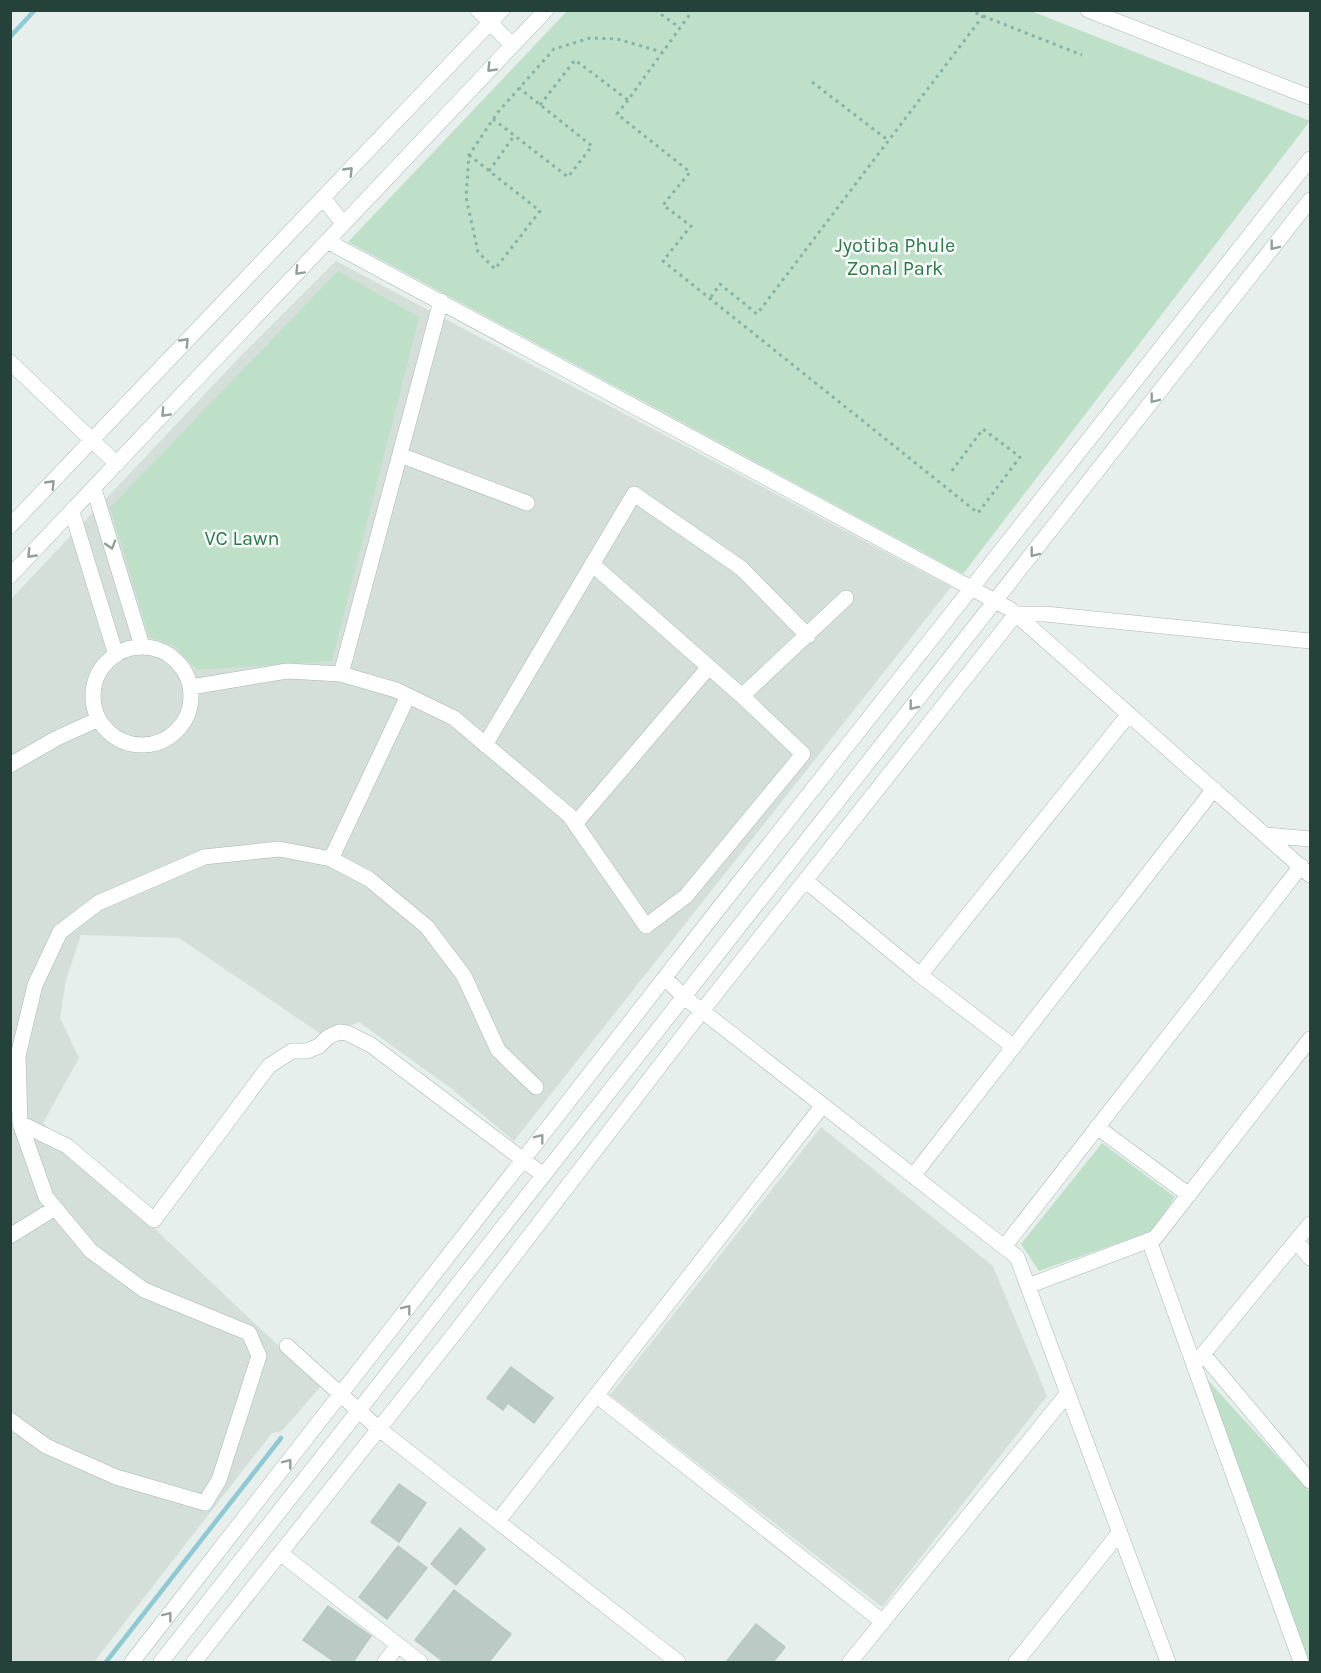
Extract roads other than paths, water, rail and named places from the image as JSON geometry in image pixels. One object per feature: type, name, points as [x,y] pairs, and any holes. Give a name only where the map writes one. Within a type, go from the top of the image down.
[{"type":"street","points":[[478,10],[512,45]]},
{"type":"street","points":[[10,526],[502,10]]},
{"type":"street","points":[[10,576],[546,10]]},
{"type":"street","points":[[1088,10],[1121,16],[1311,97]]},
{"type":"street","points":[[132,1662],[664,978],[1311,159]]},
{"type":"street","points":[[323,198],[344,223]]},
{"type":"street","points":[[161,1662],[542,1174],[1311,200]]},
{"type":"street","points":[[327,241],[996,600],[1016,614],[1306,870],[1097,1127],[1004,1247]]},
{"type":"street","points":[[341,674],[441,301]]},
{"type":"street","points":[[10,362],[117,464]]},
{"type":"street","points":[[400,454],[527,503]]},
{"type":"street","points":[[93,489],[142,646]]},
{"type":"street","points":[[485,745],[634,494],[741,568],[808,636]]},
{"type":"street","points":[[72,512],[116,655]]},
{"type":"street","points":[[191,687],[288,671],[341,674],[408,696],[454,718],[568,815],[646,926],[686,896],[803,754],[742,696],[592,564]]},
{"type":"street","points":[[742,696],[846,598]]},
{"type":"street","points":[[1016,614],[1045,614],[1311,641]]},
{"type":"street","points":[[194,1662],[379,1429],[702,1011],[1016,614]]},
{"type":"street","points":[[142,646],[164,651],[178,661],[189,680],[191,687],[189,714],[177,731],[158,743],[142,746],[123,742],[107,731],[99,719],[92,696],[96,677],[107,661],[116,655],[124,650],[142,646]]},
{"type":"street","points":[[575,824],[708,668]]},
{"type":"street","points":[[332,860],[408,696]]},
{"type":"street","points":[[920,975],[1129,714]]},
{"type":"street","points":[[10,765],[57,738],[99,719]]},
{"type":"street","points":[[913,1176],[1214,789]]},
{"type":"street","points":[[1266,835],[1311,839]]},
{"type":"street","points":[[10,1420],[46,1446],[116,1477],[206,1503],[219,1480],[259,1356],[249,1333],[144,1290],[91,1251],[46,1197],[20,1123],[18,1056],[35,984],[60,932],[98,903],[204,857],[279,849],[332,860],[369,879],[427,927],[464,976],[498,1050],[536,1087]]},
{"type":"street","points":[[806,881],[920,975],[1014,1047]]},
{"type":"street","points":[[664,978],[683,996],[1017,1257],[1168,1662]]},
{"type":"street","points":[[20,1123],[67,1146],[154,1220],[269,1066],[292,1051],[307,1051],[319,1046],[328,1037],[339,1032],[347,1033],[371,1045],[542,1174]]},
{"type":"street","points":[[1028,1286],[1155,1238],[1311,1039]]},
{"type":"street","points":[[498,1521],[823,1105]]},
{"type":"street","points":[[1097,1127],[1189,1195]]},
{"type":"street","points":[[10,1236],[55,1208]]},
{"type":"street","points":[[1198,1359],[1311,1224]]},
{"type":"street","points":[[1149,1240],[1198,1359],[1301,1662]]},
{"type":"street","points":[[1296,1241],[1311,1258]]},
{"type":"street","points":[[287,1346],[379,1429],[674,1661]]},
{"type":"street","points":[[1198,1359],[1311,1481]]},
{"type":"street","points":[[850,1662],[1068,1393]]},
{"type":"street","points":[[596,1395],[883,1622]]},
{"type":"street","points":[[1016,1662],[1120,1532]]},
{"type":"street","points":[[280,1553],[420,1662]]},
{"type":"street","points":[[385,1662],[398,1645]]},
{"type":"waterway","points":[[10,37],[35,10]]},
{"type":"waterway","points":[[106,1662],[281,1438]]},
{"type":"park label","name":"Jyotiba Phule Zonal Park","points":[[895,256]]},
{"type":"park label","name":"VC Lawn","points":[[242,538]]}]
